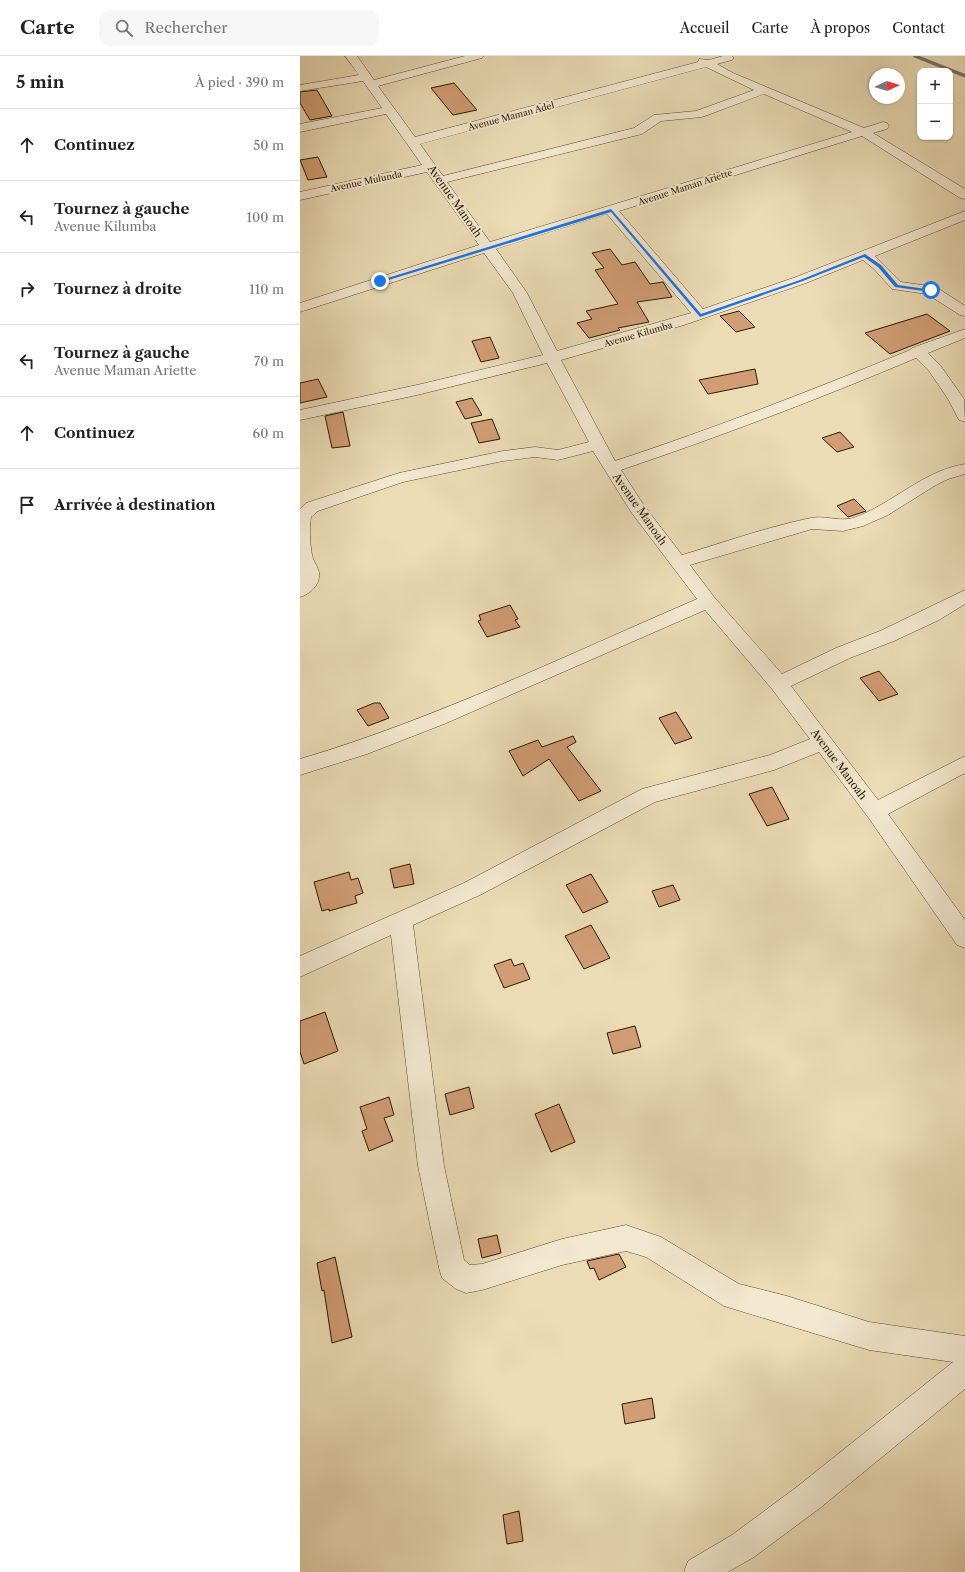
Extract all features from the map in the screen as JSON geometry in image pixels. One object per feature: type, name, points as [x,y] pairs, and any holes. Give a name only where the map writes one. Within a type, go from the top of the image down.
[{"type":"street","name":"Avenue Manoah","points":[[351,56],[436,173],[520,293],[579,411],[611,468],[637,508],[708,601],[779,684],[874,811],[965,938]]},
{"type":"street","points":[[300,88],[369,80],[478,56]]},
{"type":"street","points":[[693,56],[765,90],[863,132],[965,195]]},
{"type":"street","name":"Avenue Maman Adel","points":[[412,142],[728,58]]},
{"type":"street","name":"Avenue Mulunda","points":[[300,196],[436,173],[638,131],[658,118],[698,114],[765,90]]},
{"type":"street","points":[[300,128],[389,110]]},
{"type":"street","name":"Avenue Maman Ariette","points":[[300,308],[882,126]]},
{"type":"street","points":[[611,210],[700,315]]},
{"type":"street","name":"Avenue Kilumba","points":[[300,415],[417,390],[553,357],[700,315],[802,280],[965,215]]},
{"type":"street","points":[[865,256],[879,266],[897,286],[931,290],[965,312]]},
{"type":"street","points":[[611,468],[709,435],[804,399],[917,351],[965,333]]},
{"type":"street","points":[[917,351],[935,368],[956,399],[965,417]]},
{"type":"street","points":[[300,591],[305,588],[310,581],[311,572],[305,561],[302,549],[300,525],[303,515],[312,507],[399,478],[503,456],[534,452],[558,455],[598,445]]},
{"type":"street","points":[[678,562],[807,524],[817,522],[833,526],[859,522],[893,505],[952,470],[965,469]]},
{"type":"street","points":[[779,684],[843,654],[888,636],[932,615],[965,596]]},
{"type":"street","points":[[300,767],[360,749],[437,719],[708,601]]},
{"type":"street","points":[[300,967],[331,951],[472,889],[649,795],[774,762],[823,742]]},
{"type":"street","points":[[874,811],[965,764]]},
{"type":"street","points":[[401,920],[431,1166],[452,1268],[466,1279],[482,1278],[562,1252],[626,1238],[652,1246],[734,1296],[787,1310],[869,1336],[965,1350]]},
{"type":"street","points":[[699,1572],[743,1546],[809,1497],[965,1371]]},
{"type":"building","points":[[454,83],[477,110],[453,115],[431,88]]},
{"type":"building","points":[[317,90],[332,116],[310,120],[300,103],[300,92]]},
{"type":"building","points":[[318,157],[327,177],[308,180],[300,160]]},
{"type":"building","points":[[610,249],[622,265],[635,262],[650,284],[663,282],[672,297],[637,302],[649,322],[618,328],[620,330],[589,338],[577,323],[592,319],[586,311],[618,304],[595,270],[604,268],[592,253]]},
{"type":"building","points":[[739,311],[755,327],[736,332],[720,316]]},
{"type":"building","points":[[927,314],[950,331],[890,354],[865,333]]},
{"type":"building","points":[[490,337],[499,358],[481,362],[472,341]]},
{"type":"building","points":[[755,369],[758,384],[708,394],[699,380]]},
{"type":"building","points":[[318,379],[327,397],[300,403],[300,383]]},
{"type":"building","points":[[472,398],[482,415],[465,419],[456,402]]},
{"type":"building","points":[[343,412],[350,446],[332,448],[325,416]]},
{"type":"building","points":[[492,419],[500,439],[479,443],[471,423]]},
{"type":"building","points":[[840,432],[854,447],[837,452],[822,438]]},
{"type":"building","points":[[854,499],[866,511],[848,517],[837,506]]},
{"type":"building","points":[[510,605],[518,619],[515,620],[520,627],[487,637],[478,621],[481,620],[479,615]]},
{"type":"building","points":[[879,671],[898,694],[879,701],[860,678]]},
{"type":"building","points":[[374,703],[380,703],[389,718],[368,726],[357,710]]},
{"type":"building","points":[[676,712],[692,738],[675,744],[659,718]]},
{"type":"building","points":[[573,736],[576,742],[567,747],[601,791],[579,801],[549,759],[523,776],[509,751],[538,740],[542,747]]},
{"type":"building","points":[[772,787],[789,819],[767,826],[749,794]]},
{"type":"building","points":[[410,864],[414,884],[394,888],[390,869]]},
{"type":"building","points":[[349,872],[351,880],[358,878],[363,893],[355,896],[357,903],[329,911],[329,909],[322,911],[314,882]]},
{"type":"building","points":[[591,874],[608,902],[583,913],[566,885]]},
{"type":"building","points":[[673,885],[680,900],[659,907],[652,891]]},
{"type":"building","points":[[591,925],[610,958],[584,969],[565,936]]},
{"type":"building","points":[[511,959],[514,966],[523,963],[530,979],[504,988],[494,965]]},
{"type":"building","points":[[325,1012],[338,1051],[304,1064],[300,1052],[300,1021]]},
{"type":"building","points":[[635,1026],[641,1047],[613,1054],[607,1033]]},
{"type":"building","points":[[469,1087],[474,1108],[450,1115],[445,1094]]},
{"type":"building","points":[[389,1097],[394,1115],[384,1118],[393,1141],[369,1151],[362,1131],[367,1129],[360,1107]]},
{"type":"building","points":[[559,1104],[575,1142],[551,1152],[535,1114]]},
{"type":"building","points":[[497,1235],[501,1253],[482,1258],[478,1239]]},
{"type":"building","points":[[619,1254],[626,1267],[599,1280],[594,1268],[590,1269],[587,1261]]},
{"type":"building","points":[[335,1257],[352,1337],[332,1343],[324,1290],[322,1291],[317,1263]]},
{"type":"building","points":[[652,1398],[655,1418],[625,1424],[622,1404]]},
{"type":"building","points":[[519,1511],[523,1541],[507,1544],[503,1515]]},
{"type":"waterway","points":[[915,56],[965,76]]},
{"type":"route","points":[[380,281],[488,248],[534,232],[611,210],[700,315],[802,280],[865,256],[879,266],[897,286],[931,290]]}]
